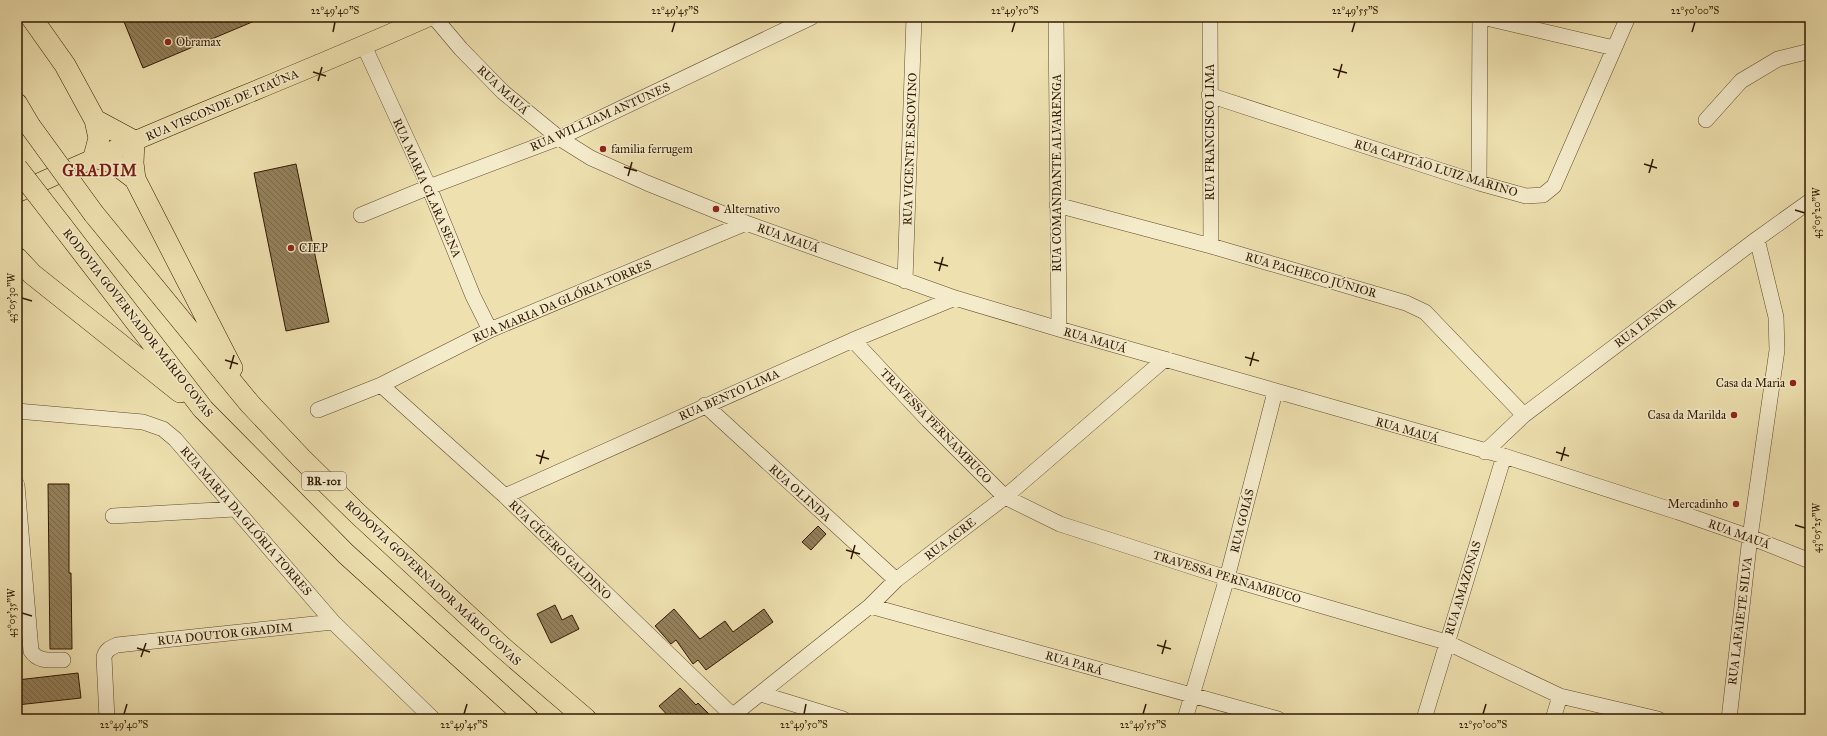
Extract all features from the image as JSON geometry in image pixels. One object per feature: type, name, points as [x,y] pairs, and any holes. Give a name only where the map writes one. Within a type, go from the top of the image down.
[{"type":"highway","points":[[31,17],[65,65],[95,120],[99,138],[94,157],[114,163],[135,179]]},
{"type":"highway","name":"RODOVIA GOVERNADOR MÁRIO COVAS","points":[[17,104],[30,126],[94,214],[250,404],[301,458],[358,514],[502,647],[586,719]]},
{"type":"highway","points":[[95,120],[134,141],[133,163],[135,179],[250,404]]},
{"type":"highway","name":"RODOVIA GOVERNADOR MÁRIO COVAS","points":[[17,168],[203,409],[346,554],[528,719]]},
{"type":"highway","points":[[17,258],[44,284],[203,409]]},
{"type":"main road","name":"RUA VISCONDE DE ITAÚNA","points":[[17,193],[94,157],[364,46],[428,17]]},
{"type":"street","name":"RUA MAUÁ","points":[[434,17],[461,49],[503,92],[559,138],[598,161],[647,183],[746,223],[955,298],[1275,392],[1485,452],[1504,456],[1678,512],[1750,537],[1810,561]]},
{"type":"street","name":"RUA WILLIAM ANTUNES","points":[[361,214],[559,138],[812,17]]},
{"type":"street","name":"RUA VICENTE ESCOVINO","points":[[905,281],[914,17]]},
{"type":"street","name":"RUA COMANDANTE ALVARENGA","points":[[1056,17],[1059,329]]},
{"type":"street","name":"RUA FRANCISCO LIMA","points":[[1210,17],[1209,94],[1211,246]]},
{"type":"street","points":[[1479,183],[1481,17],[1614,48]]},
{"type":"street","name":"RUA CAPITÃO LUIZ MARINO","points":[[1209,94],[1479,183],[1526,196],[1542,195],[1554,186],[1628,17]]},
{"type":"street","name":"RUA MARIA CLARA SENA","points":[[364,46],[429,187],[473,296],[490,330]]},
{"type":"street","points":[[1706,120],[1741,81],[1778,60],[1810,51]]},
{"type":"street","name":"RUA LENOR","points":[[1485,452],[1524,416],[1757,239],[1810,201]]},
{"type":"street","name":"RUA PACHECO JÚNIOR","points":[[1057,205],[1211,246],[1406,303],[1424,312],[1524,416]]},
{"type":"street","name":"RUA MARIA DA GLÓRIA TORRES","points":[[318,410],[381,385],[490,330],[746,223]]},
{"type":"street","name":"RUA LAFAIETE SILVA","points":[[1729,719],[1750,537],[1777,350],[1776,317],[1757,239]]},
{"type":"street","name":"RUA BENTO LIMA","points":[[504,496],[853,340],[955,298]]},
{"type":"street","name":"TRAVESSA PERNAMBUCO","points":[[853,340],[928,420],[1005,497],[1066,526],[1227,578],[1446,642],[1560,696],[1658,719]]},
{"type":"street","name":"RUA ACRE","points":[[734,718],[870,606],[896,580],[1005,497],[1165,359]]},
{"type":"street","name":"RUA CÍCERO GALDINO","points":[[381,385],[504,496],[734,718]]},
{"type":"street","name":"RUA GOIÁS","points":[[1185,719],[1227,578],[1275,392]]},
{"type":"street","name":"RUA OLINDA","points":[[705,406],[896,580]]},
{"type":"street","name":"RUA MARIA DA GLÓRIA TORRES","points":[[17,411],[144,422],[163,429],[175,439],[333,622],[433,719]]},
{"type":"street","name":"RUA AMAZONAS","points":[[1424,719],[1446,642],[1504,456]]},
{"type":"street","points":[[17,485],[31,651],[35,656],[42,660],[63,660]]},
{"type":"street","points":[[114,516],[235,509]]},
{"type":"street","name":"RUA PARÁ","points":[[870,606],[1278,719]]},
{"type":"street","name":"RUA DOUTOR GRADIM","points":[[107,719],[104,658],[105,653],[109,649],[117,645],[333,622]]},
{"type":"street","points":[[762,694],[843,719]]},
{"type":"street","points":[[1553,719],[1560,696]]},
{"type":"building","name":"Obramax","points":[[122,17],[264,17],[143,68]]},
{"type":"building","name":"CIEP","points":[[296,164],[329,322],[286,331],[254,173]]},
{"type":"building","points":[[48,484],[69,484],[69,573],[71,573],[72,649],[50,649]]},
{"type":"building","points":[[818,526],[826,534],[811,550],[802,542]]},
{"type":"building","points":[[555,605],[562,620],[572,615],[579,629],[551,643],[537,614]]},
{"type":"building","points":[[674,609],[700,639],[725,621],[733,632],[764,609],[773,622],[706,670],[698,660],[693,664],[676,640],[671,644],[655,626]]},
{"type":"building","points":[[78,673],[81,698],[17,705],[17,680]]},
{"type":"building","points":[[680,688],[696,705],[698,703],[714,719],[671,719],[659,706]]},
{"type":"place","name":"Obramax","points":[[168,42]]},
{"type":"place","name":"familia ferrugem","points":[[603,149]]},
{"type":"place","name":"Alternativo","points":[[716,209]]},
{"type":"place","name":"CIEP","points":[[291,248]]},
{"type":"place","name":"Casa da Maria","points":[[1793,383]]},
{"type":"place","name":"Casa da Marilda","points":[[1734,415]]},
{"type":"place","name":"Mercadinho","points":[[1736,504]]},
{"type":"district","name":"GRADIM","points":[[100,170]]}]
